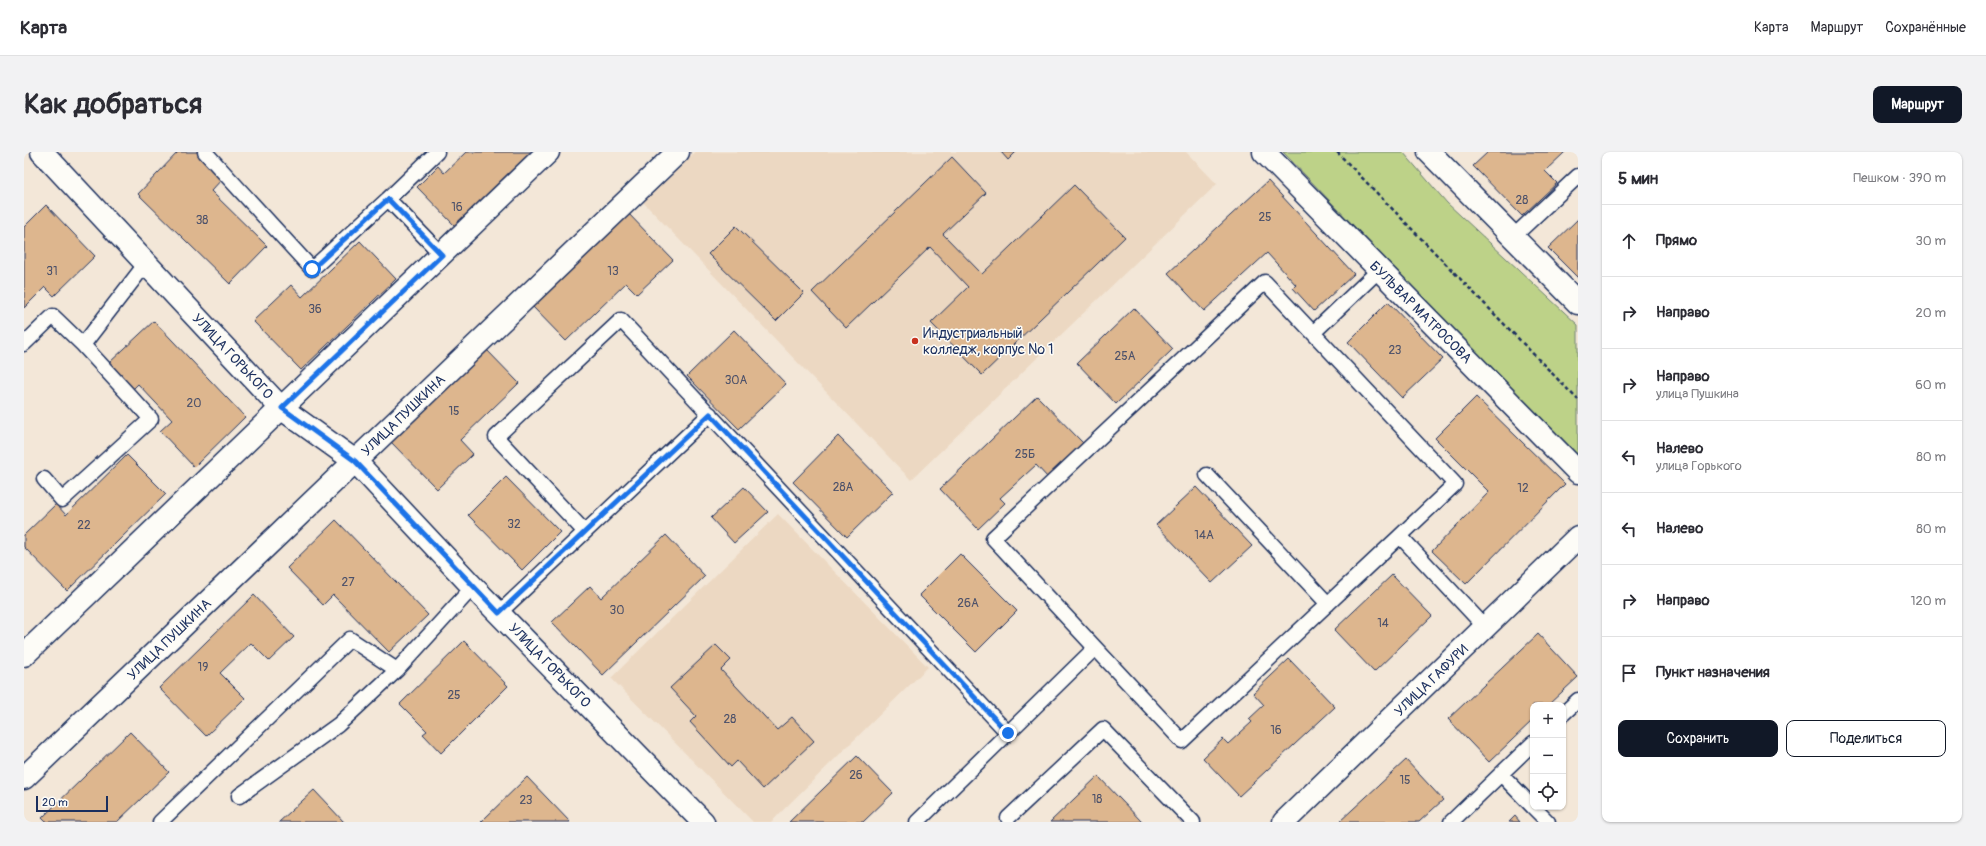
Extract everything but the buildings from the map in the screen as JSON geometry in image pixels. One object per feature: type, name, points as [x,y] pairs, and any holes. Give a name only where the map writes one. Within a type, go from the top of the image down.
[{"type":"street","name":"УЛИЦА ГОРЬКОГО","points":[[42,152],[147,262],[282,408],[355,461],[499,613],[703,822]]},
{"type":"street","points":[[24,655],[548,152]]},
{"type":"street","name":"УЛИЦА ПУШКИНА","points":[[24,778],[678,152]]},
{"type":"street","name":"БУЛЬВАР МАТРОСОВА","points":[[1264,152],[1578,472]]},
{"type":"street","points":[[1438,155],[1513,238],[1578,303]]},
{"type":"street","name":"УЛИЦА ГАФУРИ","points":[[1284,822],[1578,537]]},
{"type":"lane","points":[[205,152],[312,269],[438,152]]},
{"type":"lane","points":[[1513,238],[1578,176]]},
{"type":"lane","points":[[388,199],[442,255]]},
{"type":"lane","points":[[83,345],[147,262]]},
{"type":"lane","points":[[1313,333],[1379,270]]},
{"type":"lane","points":[[1265,282],[1455,484],[1400,536],[1182,741],[993,538],[1265,282]]},
{"type":"lane","points":[[24,344],[53,316],[83,345],[152,418],[62,500],[44,479]]},
{"type":"lane","points":[[585,532],[496,438],[621,320],[1008,733]]},
{"type":"lane","points":[[499,613],[710,414]]},
{"type":"lane","points":[[1207,475],[1328,604]]},
{"type":"lane","points":[[1400,536],[1485,627]]},
{"type":"lane","points":[[239,796],[338,725],[397,670],[474,587]]},
{"type":"lane","points":[[160,822],[350,639],[397,670]]},
{"type":"lane","points":[[917,822],[1095,648]]},
{"type":"lane","points":[[1566,711],[1578,700]]},
{"type":"lane","points":[[1008,818],[1104,729],[1193,822]]},
{"type":"lane","points":[[1451,822],[1530,746]]},
{"type":"lane","points":[[1501,774],[1530,804]]},
{"type":"lane","points":[[1536,810],[1548,822]]},
{"type":"path","points":[[1337,152],[1578,400]]},
{"type":"shaded area","name":"Индустриальный колледж, корпус № 1","points":[[695,152],[1186,152],[1217,184],[911,480],[643,202]]},
{"type":"shaded area","points":[[778,514],[928,667],[771,822],[753,822],[611,678]]},
{"type":"green space","points":[[1283,152],[1403,152],[1447,203],[1578,325],[1578,460],[1424,304],[1402,276]]},
{"type":"place","name":"Индустриальный колледж, корпус № 1","points":[[915,341]]},
{"type":"route","points":[[312,269],[388,199],[442,255],[282,408],[355,461],[499,613],[710,414],[1008,733]]}]
